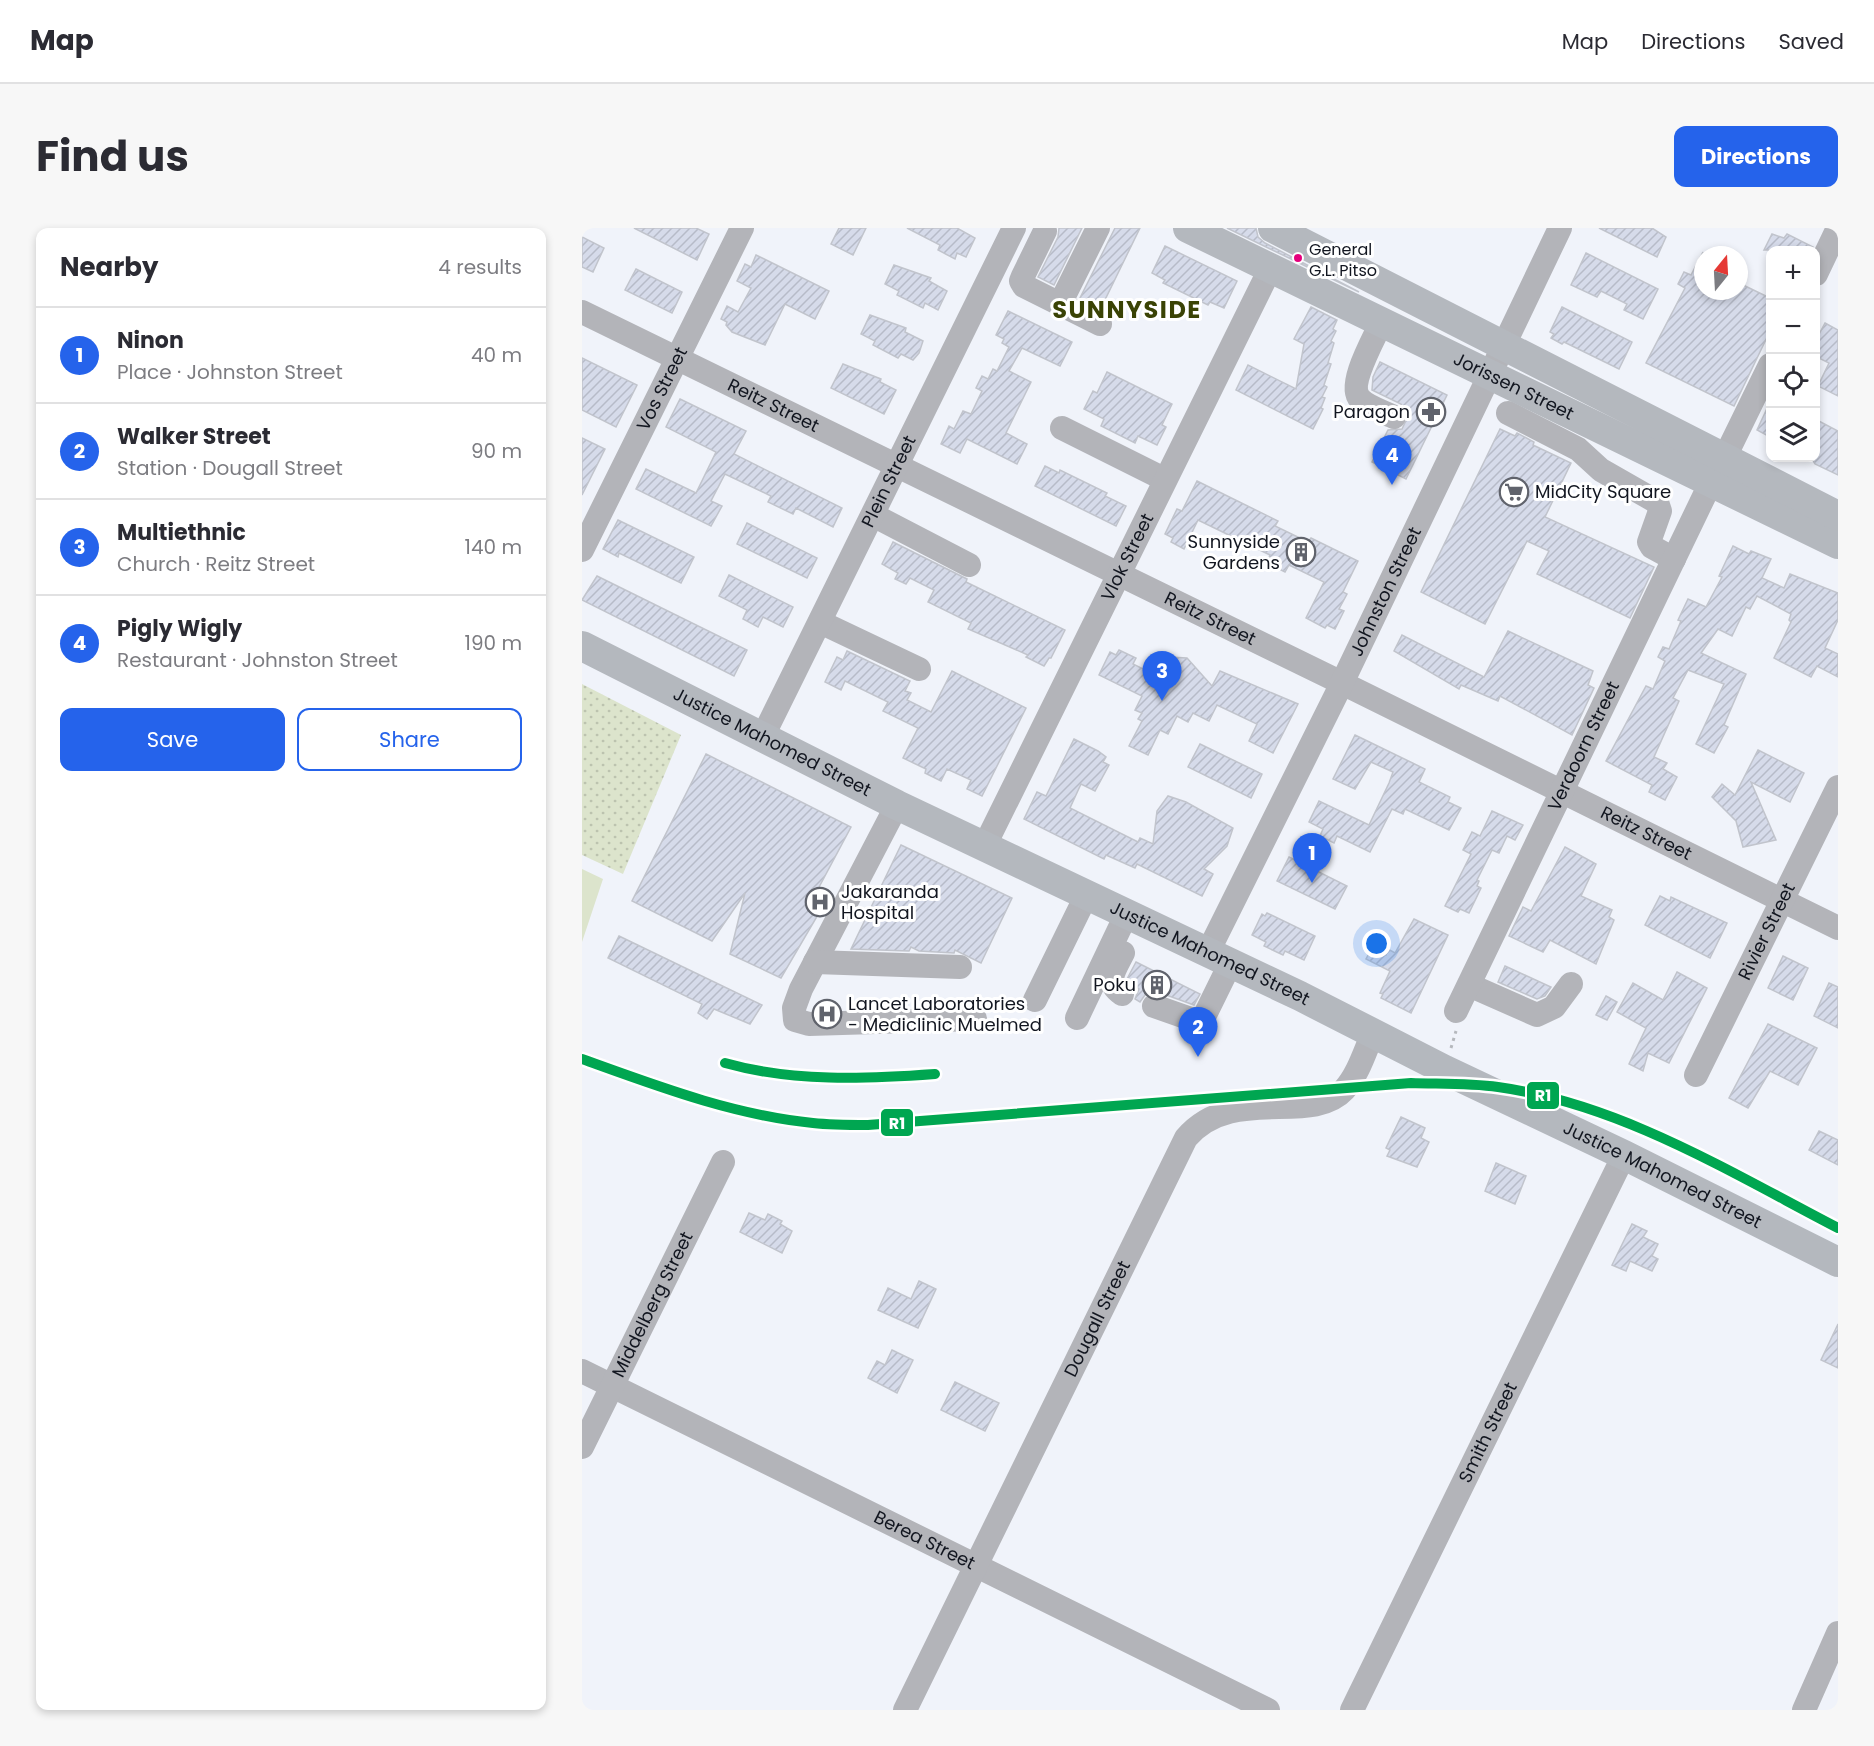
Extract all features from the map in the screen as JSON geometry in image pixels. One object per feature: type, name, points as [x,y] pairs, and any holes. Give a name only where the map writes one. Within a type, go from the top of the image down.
[{"type":"main road","name":"Jorissen Street","points":[[1188,228],[1382,323],[1498,358],[1584,436],[1647,446],[1838,516]]},
{"type":"main road","name":"Jorissen Street","points":[[1273,228],[1399,292],[1498,358],[1717,471],[1838,544]]},
{"type":"main road","points":[[1498,358],[1638,433],[1647,446]]},
{"type":"main road","name":"Justice Mahomed Street","points":[[582,646],[897,805],[985,845],[1131,918],[1373,1033],[1445,1071],[1624,1155],[1838,1262]]},
{"type":"street","name":"Vos Street","points":[[582,550],[742,228]]},
{"type":"street","name":"Plein Street","points":[[763,736],[1014,228]]},
{"type":"street","points":[[1059,304],[1098,228]]},
{"type":"street","name":"Jorissen Street","points":[[1206,228],[1498,358],[1838,523]]},
{"type":"street","name":"Jorissen Street","points":[[1259,228],[1399,292]]},
{"type":"street","name":"Johnston Street","points":[[1154,1005],[1191,1019],[1203,1019],[1219,959],[1342,683],[1560,228]]},
{"type":"street","points":[[1820,264],[1838,228]]},
{"type":"street","points":[[1046,231],[1021,281],[1024,286],[1100,324]]},
{"type":"street","name":"Vlok Street","points":[[985,845],[1117,573],[1270,269]]},
{"type":"street","name":"Reitz Street","points":[[582,312],[1838,928]]},
{"type":"street","points":[[1382,323],[1358,376],[1355,388],[1361,400],[1394,417]]},
{"type":"street","name":"Verdoorn Street","points":[[1456,1011],[1766,373]]},
{"type":"street","points":[[1508,414],[1584,436],[1601,470],[1660,506],[1649,542],[1652,547],[1674,559]]},
{"type":"street","points":[[1062,428],[1164,480]]},
{"type":"street","name":"Jorissen Street","points":[[1647,446],[1838,533]]},
{"type":"street","points":[[873,515],[969,565]]},
{"type":"street","points":[[820,622],[919,669]]},
{"type":"street","name":"Rivier Street","points":[[1696,1075],[1838,787]]},
{"type":"street","points":[[897,805],[797,999],[794,1017],[798,1023],[975,1019]]},
{"type":"street","points":[[1035,1000],[1086,896]]},
{"type":"street","points":[[1122,994],[1114,987],[1111,978],[1131,918]]},
{"type":"street","points":[[1077,1018],[1131,918]]},
{"type":"street","points":[[815,962],[960,967]]},
{"type":"street","points":[[1469,985],[1537,1015],[1554,1007],[1571,984]]},
{"type":"street","name":"Dougall Street","points":[[905,1710],[1186,1138],[1204,1121],[1222,1112],[1316,1104],[1335,1098],[1350,1082],[1373,1033]]},
{"type":"street","name":"Smith Street","points":[[1352,1710],[1624,1155]]},
{"type":"street","name":"Middelberg Street","points":[[582,1447],[723,1162]]},
{"type":"street","name":"Berea Street","points":[[582,1371],[1268,1710]]},
{"type":"street","points":[[1804,1710],[1838,1633]]},
{"type":"green space","points":[[582,684],[681,735],[623,874],[582,855]]},
{"type":"green space","points":[[582,869],[603,879],[582,942]]},
{"type":"building","points":[[634,228],[696,228],[709,234],[697,260]]},
{"type":"building","points":[[839,228],[866,228],[853,255],[831,244]]},
{"type":"building","points":[[907,228],[957,228],[975,238],[966,257],[957,253],[955,259],[938,250],[940,245]]},
{"type":"building","points":[[1059,228],[1082,228],[1054,285],[1038,277],[1058,237]]},
{"type":"building","points":[[1115,228],[1140,228],[1101,308],[1080,298]]},
{"type":"building","points":[[1227,228],[1256,228],[1258,237],[1265,243],[1359,292]]},
{"type":"building","points":[[1599,228],[1652,228],[1666,237],[1657,257]]},
{"type":"building","points":[[1772,234],[1784,238],[1787,234],[1811,246],[1766,246]]},
{"type":"building","points":[[582,237],[604,248],[593,272],[582,267]]},
{"type":"building","points":[[1165,246],[1237,281],[1224,308],[1210,302],[1208,305],[1163,283],[1165,280],[1152,273]]},
{"type":"building","points":[[1586,253],[1658,289],[1643,319],[1624,310],[1627,304],[1601,291],[1597,297],[1571,285]]},
{"type":"building","points":[[756,255],[829,291],[815,319],[785,304],[765,345],[732,332],[726,325],[727,322],[721,319],[727,306],[738,312],[751,288],[737,281],[745,264],[751,267]]},
{"type":"building","points":[[894,265],[931,278],[929,281],[947,291],[938,310],[925,303],[923,308],[897,295],[899,291],[885,284]]},
{"type":"building","points":[[636,269],[682,292],[672,313],[625,290]]},
{"type":"building","points":[[1694,269],[1694,300],[1748,300],[1748,287],[1766,296],[1766,339],[1734,406],[1646,363],[1685,288],[1678,284],[1684,272],[1691,275]]},
{"type":"building","points":[[1311,307],[1337,320],[1333,329],[1336,331],[1331,341],[1334,343],[1328,363],[1331,364],[1324,385],[1327,387],[1322,397],[1325,398],[1321,408],[1323,409],[1313,429],[1236,390],[1248,365],[1296,389],[1304,344],[1294,339]]},
{"type":"building","points":[[1562,307],[1632,342],[1619,369],[1551,338],[1554,334],[1550,332]]},
{"type":"building","points":[[1008,311],[1072,342],[1060,366],[1022,348],[1009,371],[1031,382],[1006,433],[1027,444],[1017,464],[967,439],[960,453],[941,444],[949,426],[954,429],[963,411],[971,414],[982,391],[976,388],[982,376],[988,379],[993,369],[997,371],[1009,347],[1002,343],[1004,339],[996,335]]},
{"type":"building","points":[[870,315],[906,328],[905,332],[923,341],[919,353],[913,360],[901,354],[898,358],[873,345],[875,341],[861,334]]},
{"type":"building","points":[[1825,323],[1838,330],[1838,396],[1820,387],[1820,382],[1829,363],[1820,358],[1820,332]]},
{"type":"building","points":[[582,358],[637,385],[616,427],[582,410]]},
{"type":"building","points":[[1380,362],[1447,395],[1406,479],[1372,462],[1388,430],[1402,429],[1408,416],[1401,404],[1372,390],[1373,377]]},
{"type":"building","points":[[843,364],[881,379],[880,382],[896,390],[884,414],[831,388]]},
{"type":"building","points":[[1107,372],[1172,404],[1162,425],[1166,427],[1157,445],[1138,436],[1135,443],[1101,426],[1104,419],[1084,409],[1093,391],[1097,393]]},
{"type":"building","points":[[680,399],[746,431],[734,454],[842,508],[833,527],[796,508],[793,514],[768,502],[771,496],[725,474],[711,501],[722,506],[711,526],[636,489],[646,469],[696,493],[716,452],[666,427]]},
{"type":"building","points":[[1766,411],[1766,435],[1757,430]]},
{"type":"building","points":[[1820,422],[1838,431],[1838,475],[1814,462],[1820,462]]},
{"type":"building","points":[[1500,429],[1515,436],[1517,433],[1534,442],[1533,445],[1571,463],[1545,517],[1654,567],[1630,618],[1537,574],[1549,551],[1527,541],[1485,624],[1421,592]]},
{"type":"building","points":[[582,438],[605,449],[582,495]]},
{"type":"building","points":[[1045,466],[1059,473],[1060,470],[1107,493],[1105,496],[1126,506],[1116,526],[1035,486]]},
{"type":"building","name":"Sunnyside Gardens","points":[[1197,481],[1278,521],[1275,526],[1308,542],[1311,538],[1358,561],[1343,592],[1347,594],[1339,609],[1344,611],[1335,629],[1327,625],[1325,628],[1306,618],[1324,582],[1289,565],[1285,572],[1267,563],[1270,555],[1198,520],[1184,549],[1171,542],[1173,538],[1165,534],[1177,509],[1182,511]]},
{"type":"building","points":[[618,520],[694,557],[681,583],[619,553],[618,557],[603,549]]},
{"type":"building","points":[[747,523],[817,558],[807,578],[737,544]]},
{"type":"building","points":[[893,542],[967,579],[966,582],[1065,630],[1051,658],[1044,666],[1026,657],[1028,655],[968,629],[971,623],[928,602],[934,590],[910,578],[906,584],[895,579],[898,573],[882,564]]},
{"type":"building","points":[[1733,546],[1749,554],[1751,551],[1771,559],[1762,578],[1784,588],[1790,574],[1838,593],[1838,620],[1825,648],[1838,654],[1838,677],[1817,666],[1811,677],[1774,658],[1791,622],[1789,620],[1791,614],[1757,596],[1750,609],[1746,607],[1732,636],[1718,629],[1701,653],[1746,674],[1724,725],[1728,727],[1714,753],[1696,744],[1724,684],[1688,670],[1673,698],[1679,701],[1654,757],[1667,763],[1663,769],[1677,777],[1665,800],[1649,792],[1652,785],[1606,761],[1646,686],[1653,689],[1665,661],[1658,657],[1663,647],[1669,649],[1681,621],[1678,620],[1688,599],[1706,607],[1722,577],[1719,576]]},
{"type":"building","points":[[729,575],[793,607],[783,627],[763,617],[758,627],[743,619],[747,610],[719,596]]},
{"type":"building","points":[[597,576],[747,650],[734,676],[582,600]]},
{"type":"building","points":[[1508,631],[1593,671],[1588,685],[1594,688],[1572,735],[1500,696],[1498,701],[1461,685],[1459,689],[1394,651],[1402,635],[1484,677]]},
{"type":"building","points":[[1119,650],[1136,658],[1133,664],[1159,677],[1169,657],[1187,658],[1212,686],[1220,671],[1298,704],[1273,753],[1249,741],[1257,724],[1217,705],[1209,721],[1193,713],[1188,722],[1177,716],[1168,734],[1160,730],[1148,755],[1129,746],[1142,721],[1138,719],[1142,713],[1135,710],[1142,696],[1099,675],[1110,652],[1116,655]]},
{"type":"building","points":[[847,651],[910,681],[905,691],[911,693],[907,700],[931,712],[952,671],[1026,708],[982,796],[967,789],[971,780],[947,769],[941,781],[925,773],[926,769],[903,758],[918,728],[883,711],[888,702],[845,681],[841,690],[825,682],[837,657],[843,660]]},
{"type":"building","points":[[1355,735],[1425,769],[1419,782],[1450,797],[1448,802],[1461,808],[1449,830],[1405,809],[1403,814],[1392,809],[1370,852],[1337,836],[1334,843],[1320,836],[1323,829],[1309,822],[1319,801],[1369,825],[1393,772],[1371,762],[1355,789],[1333,779]]},
{"type":"building","points":[[1074,739],[1098,751],[1106,757],[1103,762],[1109,765],[1095,791],[1081,784],[1070,808],[1138,842],[1140,838],[1153,844],[1157,811],[1168,796],[1186,802],[1233,828],[1227,846],[1204,869],[1213,874],[1202,896],[1137,864],[1135,868],[1106,855],[1104,859],[1024,819],[1037,792],[1046,796]]},
{"type":"building","points":[[1200,744],[1262,774],[1251,798],[1188,767]]},
{"type":"building","points":[[1758,750],[1804,773],[1790,802],[1751,782],[1776,840],[1743,847],[1736,821],[1712,797],[1722,784],[1735,795]]},
{"type":"building","points":[[706,754],[851,827],[809,906],[819,913],[781,978],[730,954],[745,893],[712,941],[632,901]]},
{"type":"building","points":[[1492,811],[1523,825],[1515,840],[1507,836],[1499,853],[1492,850],[1477,880],[1479,881],[1477,886],[1481,888],[1469,913],[1460,909],[1458,912],[1445,906],[1471,854],[1463,850],[1472,832],[1480,836]]},
{"type":"building","points":[[901,845],[1012,898],[981,963],[955,950],[954,953],[919,951],[911,947],[909,951],[851,949]]},
{"type":"building","points":[[1565,847],[1596,864],[1581,896],[1612,910],[1609,917],[1614,920],[1596,964],[1550,940],[1543,952],[1509,936],[1523,907],[1531,911]]},
{"type":"building","points":[[1289,857],[1347,886],[1335,909],[1277,881]]},
{"type":"building","points":[[1660,896],[1670,901],[1671,897],[1727,923],[1710,958],[1645,925]]},
{"type":"building","points":[[1267,913],[1315,936],[1304,960],[1285,951],[1283,955],[1264,946],[1266,942],[1252,935],[1262,914],[1265,916]]},
{"type":"building","points":[[1414,919],[1448,935],[1411,1013],[1381,998],[1383,994],[1380,993],[1390,971],[1366,959],[1372,948],[1386,955],[1388,949],[1395,953]]},
{"type":"building","points":[[619,936],[762,1005],[750,1024],[714,1009],[707,1019],[698,1013],[702,1004],[608,958]]},
{"type":"building","points":[[1783,956],[1808,968],[1793,1000],[1768,988]]},
{"type":"building","name":"Poku","points":[[1136,962],[1200,994],[1194,1005],[1158,992],[1145,995],[1140,1002],[1135,999],[1139,989],[1127,979]]},
{"type":"building","points":[[1505,966],[1551,987],[1545,996],[1537,999],[1498,982]]},
{"type":"building","points":[[1677,972],[1707,988],[1669,1063],[1648,1053],[1643,1071],[1629,1064],[1646,1028],[1617,1012],[1633,983],[1663,1000]]},
{"type":"building","points":[[1829,983],[1838,987],[1838,1028],[1814,1016]]},
{"type":"building","points":[[1606,996],[1617,1002],[1607,1020],[1596,1015]]},
{"type":"building","points":[[1768,1024],[1817,1048],[1798,1085],[1770,1071],[1748,1108],[1729,1098]]},
{"type":"building","points":[[1401,1117],[1425,1128],[1421,1138],[1429,1142],[1417,1167],[1387,1156],[1390,1150],[1386,1148]]},
{"type":"building","points":[[1819,1131],[1838,1140],[1838,1165],[1809,1150]]},
{"type":"building","points":[[1496,1163],[1526,1176],[1515,1204],[1485,1191]]},
{"type":"building","points":[[749,1213],[765,1220],[768,1214],[782,1221],[780,1224],[792,1231],[782,1253],[740,1232]]},
{"type":"building","points":[[1632,1224],[1647,1231],[1643,1237],[1658,1244],[1652,1256],[1658,1259],[1652,1271],[1630,1261],[1626,1271],[1612,1265]]},
{"type":"building","points":[[919,1281],[936,1289],[918,1328],[878,1310],[888,1288],[911,1299]]},
{"type":"building","points":[[1838,1324],[1838,1368],[1821,1360]]},
{"type":"building","points":[[892,1350],[913,1360],[897,1393],[868,1378],[877,1361],[885,1365]]},
{"type":"building","points":[[955,1382],[999,1403],[985,1431],[941,1410]]},
{"type":"transit line","name":"R1","points":[[582,1059],[667,1089],[725,1106],[783,1119],[840,1125],[868,1125],[1411,1083],[1498,1087],[1587,1108],[1631,1124],[1715,1163],[1838,1228]]},
{"type":"transit line","name":"R1","points":[[725,1063],[750,1069],[803,1076],[856,1078],[935,1074]]},
{"type":"place","name":"General G.L. Pitso","points":[[1298,258]]},
{"type":"place","name":"Paragon","points":[[1431,412]]},
{"type":"place","name":"Pigly Wigly","points":[[1392,485]]},
{"type":"place","name":"MidCity Square","points":[[1514,492]]},
{"type":"place","name":"Sunnyside Gardens","points":[[1301,552]]},
{"type":"place","name":"Multiethnic","points":[[1162,701]]},
{"type":"place","name":"Ninon","points":[[1312,883]]},
{"type":"place","name":"Jakaranda Hospital","points":[[820,902]]},
{"type":"place","name":"Poku","points":[[1157,985]]},
{"type":"place","name":"Lancet Laboratories - Mediclinic Muelmed","points":[[827,1014]]},
{"type":"place","name":"Walker Street","points":[[1198,1057]]},
{"type":"district","name":"SUNNYSIDE","points":[[1127,310]]}]
